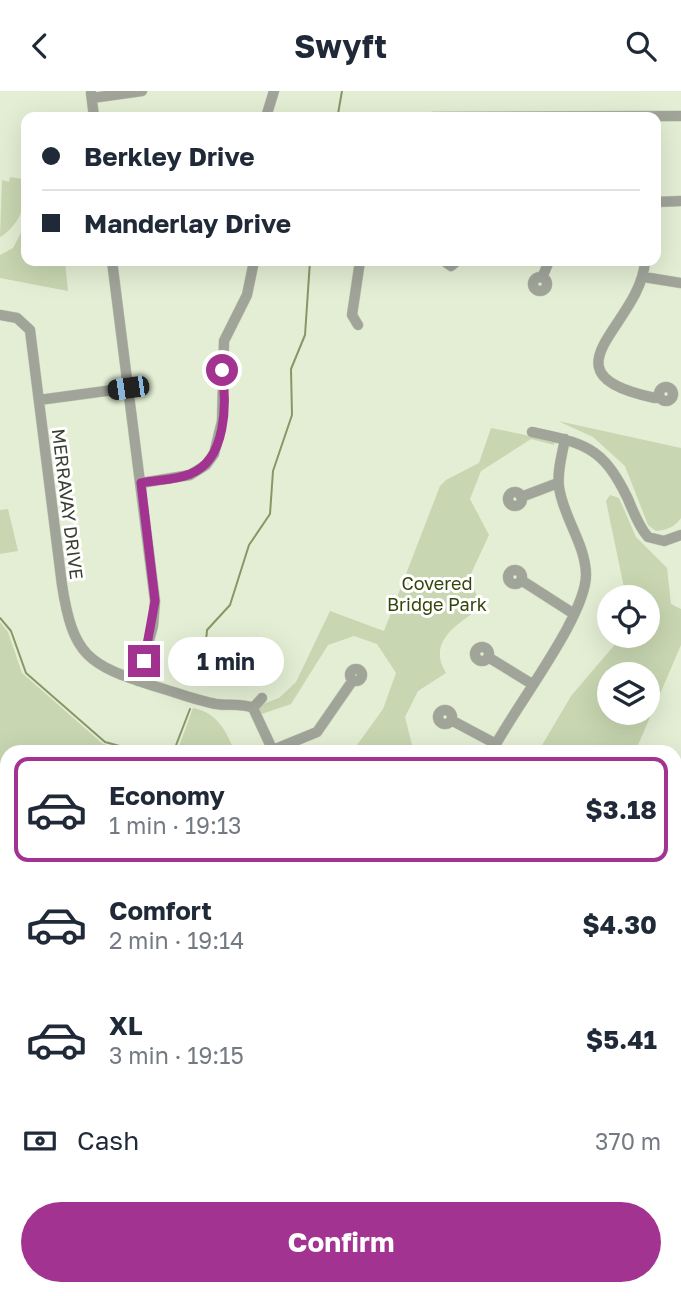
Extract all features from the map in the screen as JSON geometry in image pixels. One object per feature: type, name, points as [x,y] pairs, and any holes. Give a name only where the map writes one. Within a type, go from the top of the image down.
[{"type":"street","points":[[93,112],[91,94],[142,91]]},
{"type":"street","points":[[268,112],[274,91]]},
{"type":"street","points":[[661,116],[681,116]]},
{"type":"street","points":[[661,201],[681,201]]},
{"type":"street","points":[[114,266],[155,601],[153,626],[138,681]]},
{"type":"street","points":[[141,483],[190,475],[206,465],[214,454],[222,421],[224,341],[247,295],[253,266]]},
{"type":"street","points":[[358,266],[352,314],[358,325]]},
{"type":"street","points":[[542,278],[547,266]]},
{"type":"street","points":[[645,266],[644,277],[633,302],[603,344],[598,360],[603,377],[617,389],[660,397]]},
{"type":"street","points":[[644,277],[681,283]]},
{"type":"street","name":"MERRAVAY DRIVE","points":[[0,315],[18,318],[30,330],[71,629],[81,647],[99,665],[138,681],[216,704],[253,708]]},
{"type":"street","points":[[39,400],[128,388]]},
{"type":"street","points":[[532,432],[587,446],[605,459],[648,537],[664,541],[681,535]]},
{"type":"street","points":[[496,745],[581,601],[586,573],[558,483],[565,439]]},
{"type":"street","points":[[521,497],[558,483]]},
{"type":"street","points":[[521,580],[574,614]]},
{"type":"street","points":[[488,657],[531,684]]},
{"type":"street","points":[[288,745],[317,732],[353,680]]},
{"type":"street","points":[[262,698],[253,708],[261,719],[272,745]]},
{"type":"street","points":[[451,720],[489,745]]},
{"type":"green space","points":[[10,177],[21,179],[21,212],[10,229],[0,237],[2,180],[9,182]]},
{"type":"green space","points":[[21,233],[21,266],[66,266],[68,291],[0,278],[0,255],[13,248]]},
{"type":"green space","points":[[558,421],[681,448],[679,521],[660,531],[648,525],[625,466],[593,437]]},
{"type":"green space","name":"Covered Bridge Park","points":[[491,428],[555,441],[554,445],[531,439],[481,471],[470,499],[489,535],[469,578],[482,607],[455,626],[443,642],[441,662],[446,673],[418,691],[405,717],[412,745],[357,745],[383,709],[396,673],[377,644],[354,636],[328,645],[291,704],[259,715],[253,708],[279,698],[296,682],[330,611],[384,631],[440,486],[446,480],[479,463]]},
{"type":"green space","points":[[610,495],[619,498],[636,537],[667,568],[671,604],[681,609],[681,645],[660,694],[660,662],[600,662],[612,648],[660,648],[660,585],[624,585],[606,501]]},
{"type":"green space","points":[[8,509],[18,551],[0,554],[0,510]]},
{"type":"green space","points":[[0,622],[8,632],[22,673],[107,745],[0,745]]},
{"type":"green space","points":[[597,666],[597,725],[647,725],[638,745],[542,745],[571,696]]},
{"type":"green space","points":[[193,708],[202,710],[215,719],[232,745],[180,745]]},
{"type":"waterway","points":[[338,112],[342,91]]},
{"type":"waterway","points":[[194,679],[207,630],[230,605],[249,545],[270,514],[273,471],[292,415],[291,369],[305,335],[310,266]]},
{"type":"waterway","points":[[0,618],[11,631],[26,673],[105,742],[116,745]]},
{"type":"waterway","points":[[176,745],[190,709]]},
{"type":"route","points":[[144,661],[153,626],[155,601],[141,483],[190,475],[210,460],[222,421],[222,370]]}]
